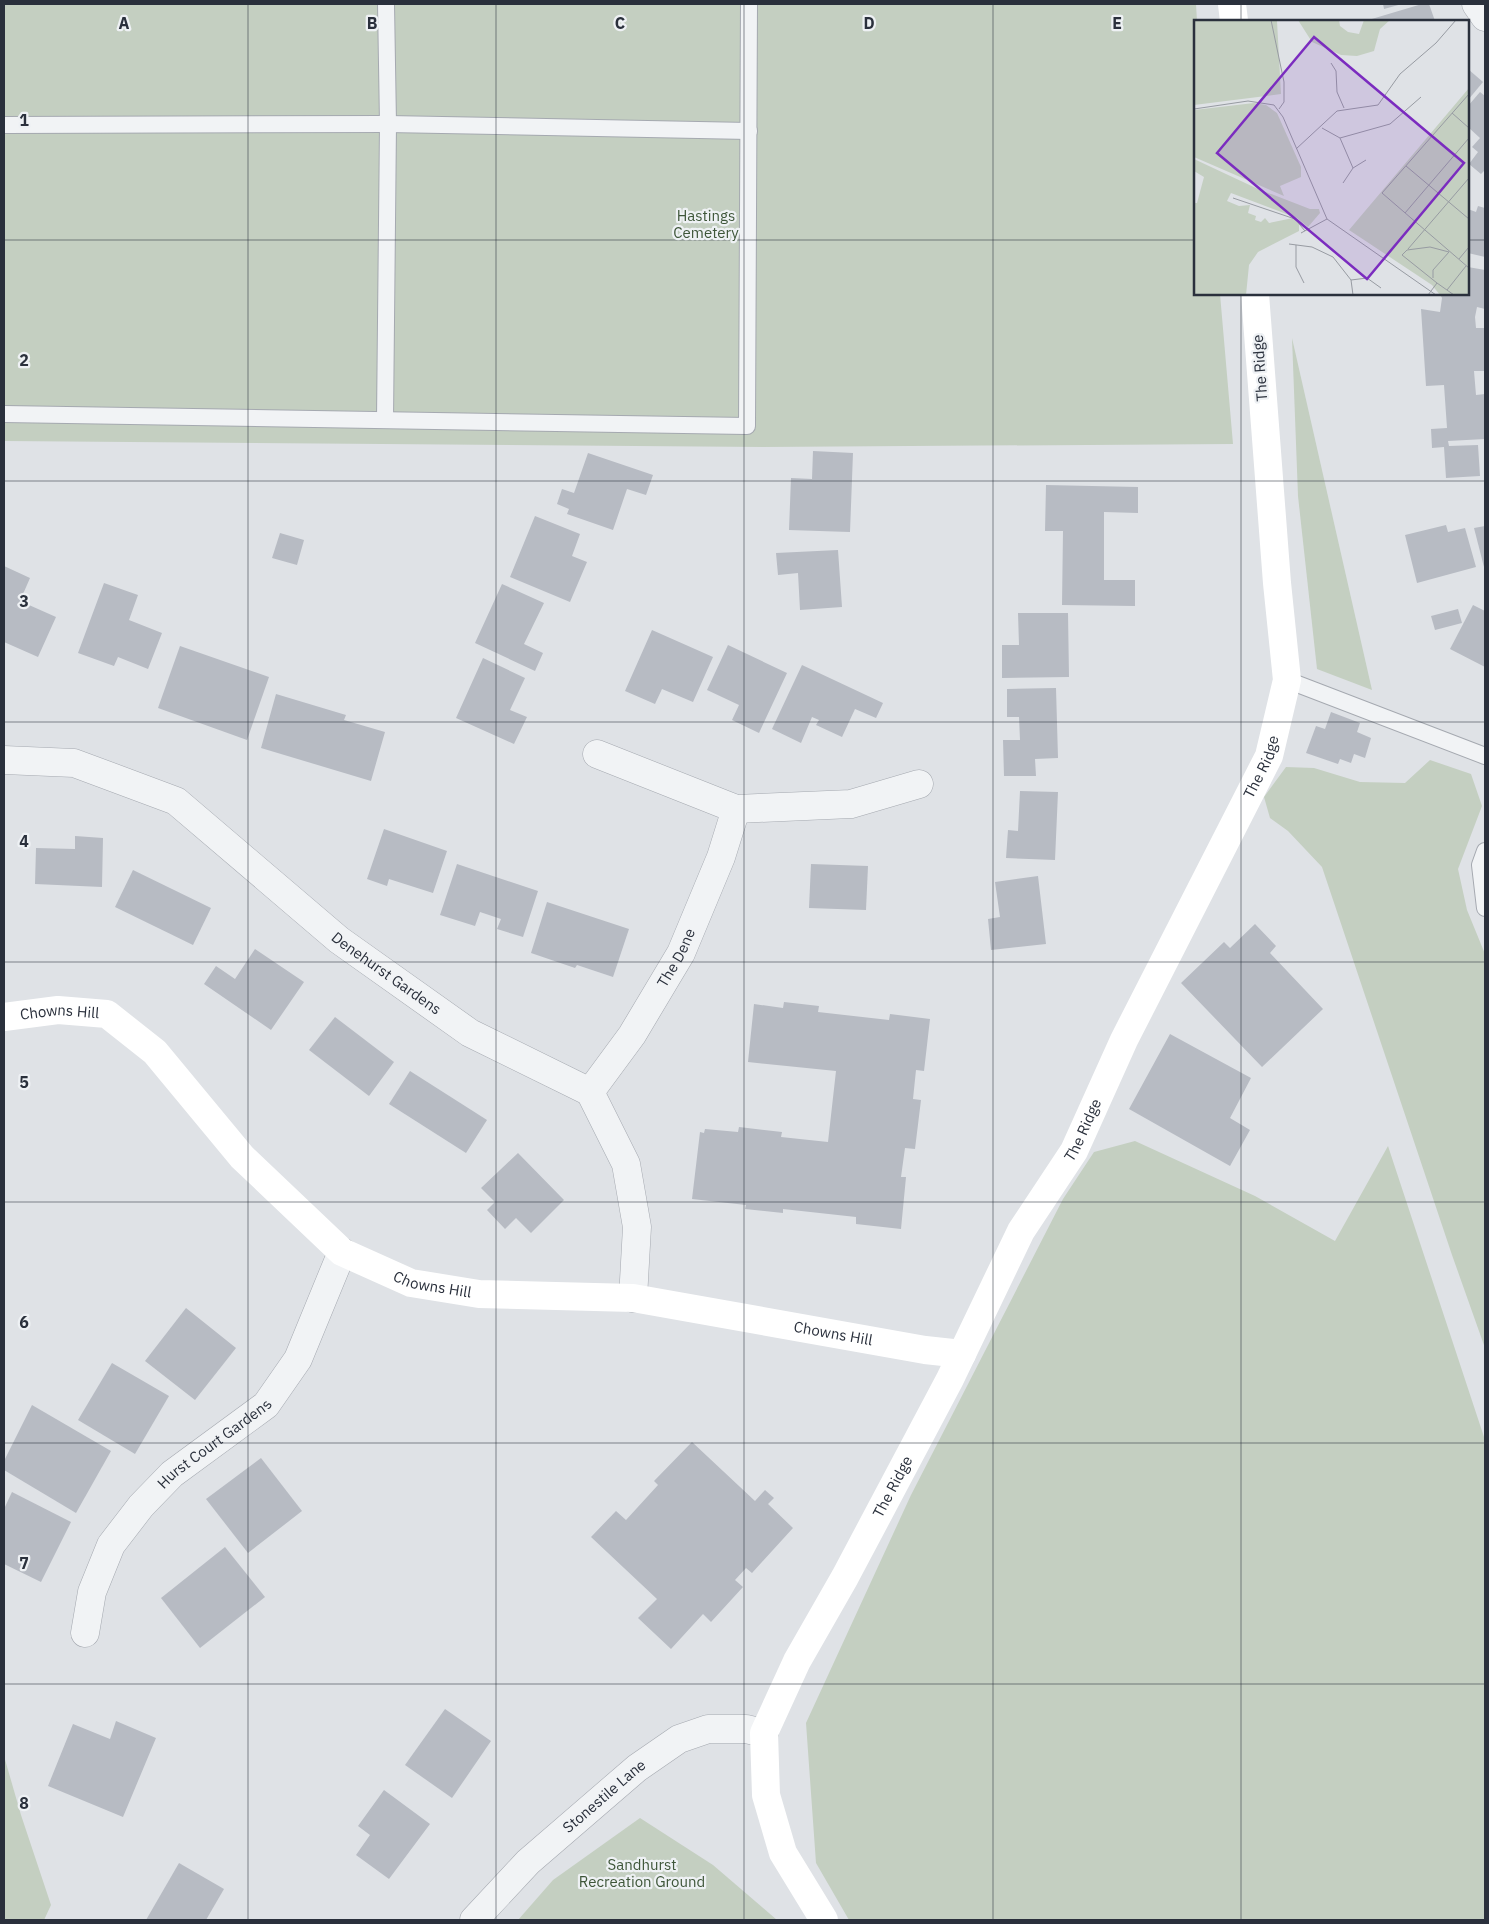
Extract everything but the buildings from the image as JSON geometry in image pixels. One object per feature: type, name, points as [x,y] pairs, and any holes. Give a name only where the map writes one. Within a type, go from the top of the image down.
[{"type":"main road","points":[[1232,4],[1234,20]]},
{"type":"main road","name":"The Ridge","points":[[824,1920],[783,1853],[766,1795],[764,1733],[797,1661],[845,1577],[962,1354],[1021,1231],[1074,1151],[1124,1040],[1269,756],[1287,680],[1277,583],[1255,295]]},
{"type":"main road","name":"Chowns Hill","points":[[4,1017],[58,1010],[107,1014],[155,1052],[242,1157],[342,1252],[411,1283],[479,1294],[633,1298],[925,1350],[962,1354]]},
{"type":"street","points":[[1476,4],[1485,17]]},
{"type":"street","points":[[597,754],[736,809],[850,804],[919,784]]},
{"type":"street","name":"Denehurst Gardens","points":[[4,760],[74,763],[176,801],[339,940],[470,1033],[590,1092]]},
{"type":"street","name":"The Dene","points":[[590,1092],[632,1035],[682,953],[721,857],[736,809]]},
{"type":"street","points":[[590,1092],[626,1164],[637,1227],[633,1298]]},
{"type":"street","name":"Hurst Court Gardens","points":[[85,1633],[92,1592],[111,1545],[141,1506],[172,1474],[266,1405],[298,1359],[342,1252]]},
{"type":"street","name":"Stonestile Lane","points":[[474,1920],[528,1862],[637,1768],[679,1739],[708,1729],[746,1729],[764,1733]]},
{"type":"lane","points":[[385,420],[388,124],[386,4]]},
{"type":"lane","points":[[4,414],[748,426],[749,4]]},
{"type":"lane","points":[[4,125],[388,124],[749,130]]},
{"type":"lane","points":[[1287,680],[1485,756]]},
{"type":"lane","points":[[1485,851],[1480,865],[1485,908]]},
{"type":"green space","name":"Hastings Cemetery","points":[[4,4],[1196,4],[1197,20],[1194,20],[1194,295],[1220,295],[1233,444],[763,447],[4,441]]},
{"type":"green space","points":[[1292,338],[1372,690],[1317,669],[1298,496]]},
{"type":"green space","points":[[1430,760],[1471,774],[1482,806],[1458,869],[1467,910],[1485,954],[1485,1348],[1322,867],[1288,831],[1270,818],[1264,797],[1286,767],[1314,768],[1360,782],[1405,783]]},
{"type":"green space","points":[[1135,1141],[1255,1196],[1335,1241],[1388,1146],[1485,1440],[1485,1920],[849,1920],[816,1863],[806,1723],[911,1495],[1063,1199],[1094,1152]]},
{"type":"green space","points":[[4,1756],[21,1815],[51,1905],[44,1920],[4,1920]]},
{"type":"green space","name":"Sandhurst Recreation Ground","points":[[640,1818],[713,1865],[777,1920],[518,1920],[553,1880]]}]
